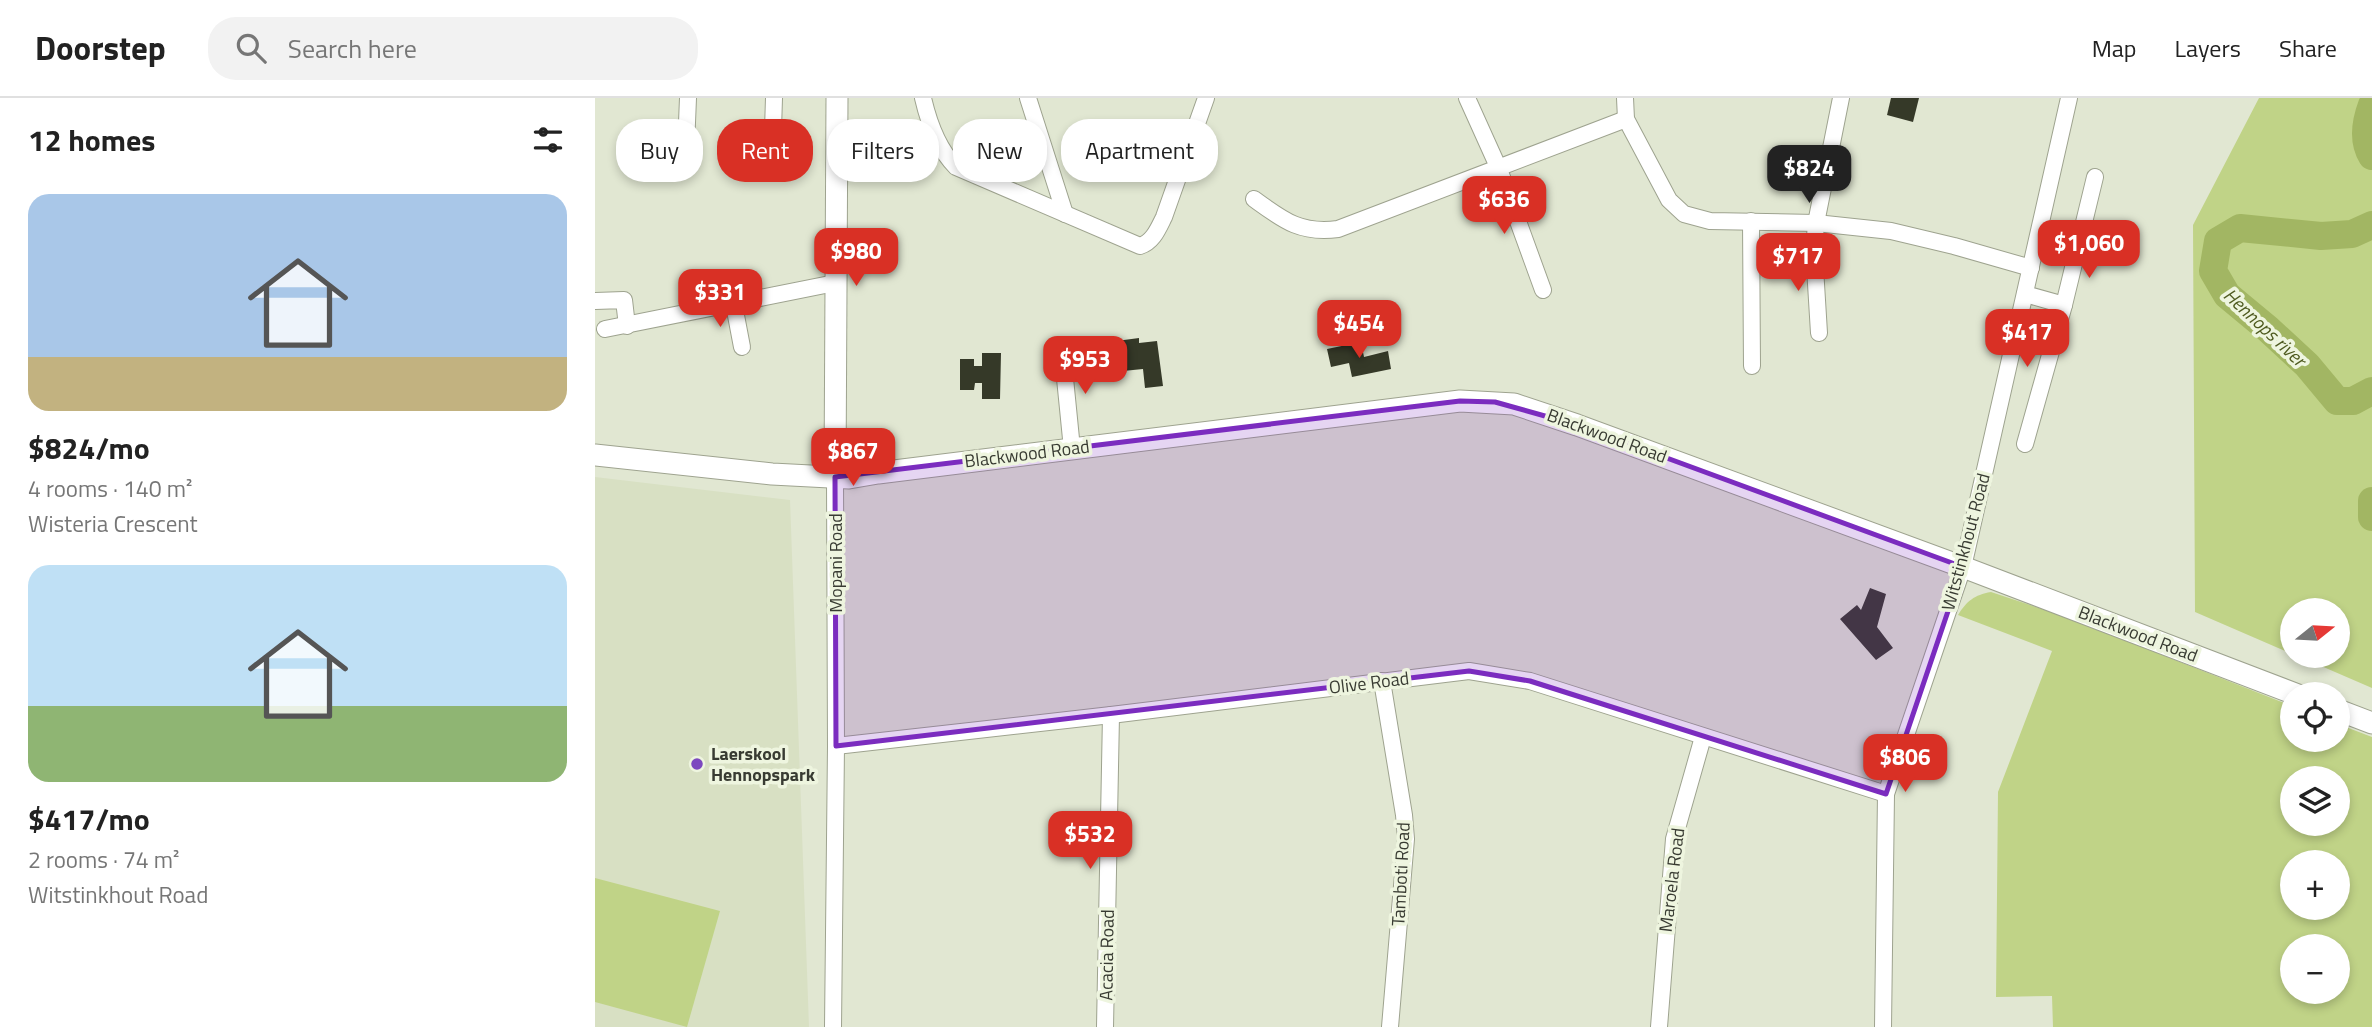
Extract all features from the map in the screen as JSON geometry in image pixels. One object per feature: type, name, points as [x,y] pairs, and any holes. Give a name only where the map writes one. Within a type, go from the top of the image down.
[{"type":"street","points":[[687,119],[688,98]]},
{"type":"street","points":[[773,98],[773,119]]},
{"type":"street","name":"Mopani Road","points":[[833,1027],[837,746],[837,98]]},
{"type":"street","points":[[923,98],[927,116],[943,155],[956,167],[1140,246],[1154,236],[1164,217],[1206,98]]},
{"type":"street","points":[[1028,98],[1065,214]]},
{"type":"street","points":[[1467,98],[1499,169],[1543,290]]},
{"type":"street","points":[[1625,98],[1626,119],[1669,200],[1684,214],[1702,220],[1816,223],[1891,232],[1954,246],[2031,268]]},
{"type":"street","points":[[1819,333],[1814,251],[1816,223],[1841,98]]},
{"type":"street","name":"Witstinkhout Road","points":[[1883,1027],[1886,794],[1963,567],[2069,98]]},
{"type":"street","points":[[1254,199],[1294,225],[1312,231],[1338,229],[1626,119]]},
{"type":"street","points":[[2025,443],[2064,305],[2095,177]]},
{"type":"street","points":[[1751,222],[1752,366]]},
{"type":"street","points":[[605,329],[835,283]]},
{"type":"street","points":[[2025,294],[2064,305]]},
{"type":"street","points":[[595,302],[624,300],[627,326]]},
{"type":"street","points":[[734,305],[742,347]]},
{"type":"street","points":[[1062,348],[1072,449]]},
{"type":"street","name":"Blackwood Road","points":[[595,456],[745,472],[835,472],[867,469],[878,473],[1460,401],[1514,404],[1963,567],[2280,688]]},
{"type":"street","name":"Blackwood Road","points":[[595,443],[835,472]]},
{"type":"street","name":"Olive Road","points":[[837,746],[1469,671],[1530,681],[1886,794]]},
{"type":"street","name":"Tamboti Road","points":[[1381,681],[1404,815],[1405,839],[1390,1027]]},
{"type":"street","name":"Acacia Road","points":[[1105,1027],[1111,715]]},
{"type":"street","points":[[2350,715],[2372,723]]},
{"type":"street","name":"Maroela Road","points":[[1659,1027],[1674,839],[1703,737]]},
{"type":"highlighted area","points":[[1460,401],[1495,402],[1577,425],[1963,567],[1886,794],[1530,681],[1469,671],[836,746],[835,477]]},
{"type":"shaded area","name":"Laerskool Hennopspark","points":[[595,477],[790,500],[809,1027],[595,1027]]},
{"type":"green space","points":[[2259,98],[2372,98],[2372,688],[2326,668],[2350,668],[2350,598],[2280,598],[2280,649],[2195,612],[2193,225]]},
{"type":"green space","points":[[1991,592],[2066,617],[2280,701],[2280,752],[2350,752],[2350,729],[2372,737],[2372,1027],[2053,1027],[2052,996],[1996,997],[1998,792],[2052,651],[1958,615],[1971,599]]},
{"type":"green space","points":[[595,878],[720,911],[687,1027],[595,1002]]},
{"type":"building","points":[[1891,98],[1919,98],[1913,122],[1887,115]]},
{"type":"building","points":[[1139,338],[1139,343],[1157,341],[1163,386],[1145,388],[1143,369],[1113,372],[1109,342]]},
{"type":"building","points":[[1361,342],[1364,357],[1388,351],[1391,369],[1352,377],[1349,363],[1331,367],[1327,349]]},
{"type":"building","points":[[982,353],[1001,353],[1000,399],[982,399],[982,383],[975,383],[974,390],[960,390],[960,359],[974,359],[974,366],[982,366]]},
{"type":"building","points":[[1870,588],[1886,594],[1877,627],[1893,648],[1876,660],[1840,619],[1857,605],[1861,610]]},
{"type":"waterway","name":"Hennops river","points":[[2372,105],[2366,130],[2367,144],[2372,156]]},
{"type":"waterway","name":"Hennops river","points":[[2372,225],[2352,234],[2321,236],[2240,228],[2218,241],[2213,271],[2227,295],[2307,365],[2337,401],[2353,401],[2372,391]]},
{"type":"waterway","name":"Hennops river","points":[[2372,501],[2372,517]]},
{"type":"place","name":"Laerskool Hennopspark","points":[[697,764]]}]
